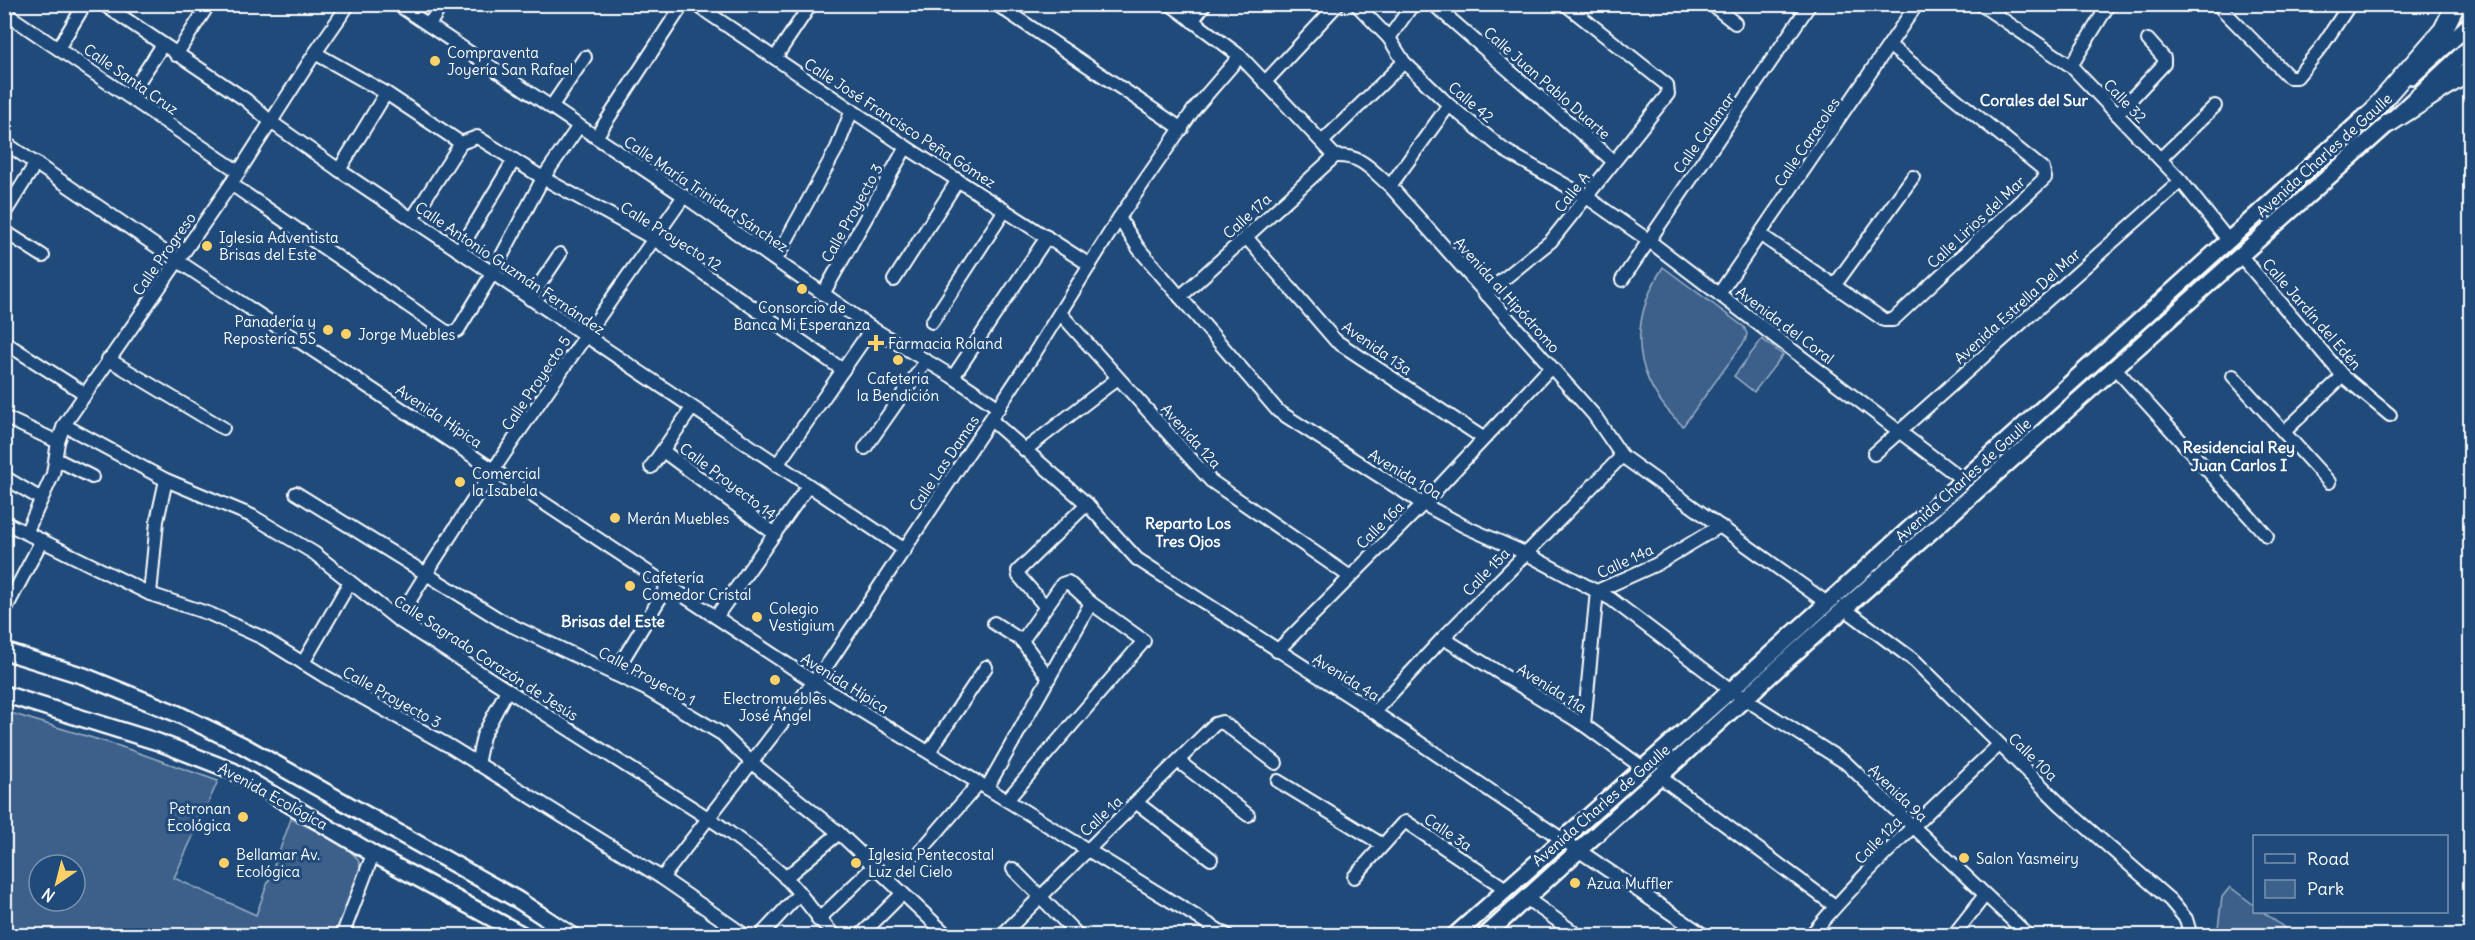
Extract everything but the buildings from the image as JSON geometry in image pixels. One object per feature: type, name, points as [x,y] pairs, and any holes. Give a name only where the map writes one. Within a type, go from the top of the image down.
[{"type":"highway","points":[[2378,106],[2443,30],[2456,4]]},
{"type":"highway","points":[[2389,123],[2470,71]]},
{"type":"main road","name":"Avenida Charles de Gaulle","points":[[1454,936],[1731,690],[2470,24]]},
{"type":"main road","name":"Avenida Charles de Gaulle","points":[[1485,936],[1659,776],[2389,123],[2470,47]]},
{"type":"main road","points":[[4,651],[84,676],[178,714],[242,745],[519,900],[573,936]]},
{"type":"main road","name":"Avenida Ecológica","points":[[4,694],[158,742],[233,771],[373,854],[525,936]]},
{"type":"street","points":[[59,47],[85,4]]},
{"type":"street","name":"Calle Antonio Guzmán Fernández","points":[[103,4],[162,46],[246,100],[271,122],[339,170],[905,550]]},
{"type":"street","points":[[176,55],[209,4]]},
{"type":"street","name":"Calle Progreso","points":[[27,531],[53,474],[58,442],[64,425],[231,184],[349,4]]},
{"type":"street","name":"Calle María Trinidad Sánchez","points":[[397,4],[684,196],[872,328],[999,408]]},
{"type":"street","points":[[429,25],[442,4]]},
{"type":"street","points":[[596,137],[682,4]]},
{"type":"street","name":"Calle José Francisco Peña Gómez","points":[[695,4],[906,147],[1090,265]]},
{"type":"street","points":[[775,58],[811,4]]},
{"type":"street","points":[[996,4],[1182,129]]},
{"type":"street","points":[[1170,4],[1240,56],[1335,156]]},
{"type":"street","points":[[1192,21],[1205,4]]},
{"type":"street","points":[[1266,81],[1338,4]]},
{"type":"street","name":"Calle 42","points":[[1356,4],[1389,38],[1404,62],[1449,105],[1504,150],[1588,198]]},
{"type":"street","points":[[1389,38],[1413,4]]},
{"type":"street","name":"Calle Juan Pablo Duarte","points":[[1433,4],[1613,161]]},
{"type":"street","name":"Calle A","points":[[1485,294],[1551,241],[1588,198],[1613,161],[1668,94],[1667,85],[1565,4]]},
{"type":"street","points":[[1711,4],[1735,23]]},
{"type":"street","name":"Calle Calamar","points":[[1622,280],[1810,4]]},
{"type":"street","name":"Calle Caracoles","points":[[1719,294],[1917,4]]},
{"type":"street","name":"Calle 32","points":[[1980,4],[2071,66],[2181,181],[2228,240]]},
{"type":"street","points":[[2071,66],[2109,4]]},
{"type":"street","points":[[2217,4],[2289,76],[2294,78],[2320,49],[2344,7]]},
{"type":"street","name":"Calle Santa Cruz","points":[[4,12],[59,47],[239,172]]},
{"type":"street","points":[[2117,114],[2164,64],[2164,58],[2148,40]]},
{"type":"street","points":[[129,96],[162,46]]},
{"type":"street","name":"Calle Lirios del Mar","points":[[1761,235],[1884,320],[1893,320],[2045,178],[2043,169],[1890,46]]},
{"type":"street","points":[[315,53],[386,93],[461,143],[412,219]]},
{"type":"street","name":"Calle Las Damas","points":[[662,878],[830,662],[999,408],[1119,218],[1196,108],[1240,56]]},
{"type":"street","points":[[551,107],[585,57]]},
{"type":"street","points":[[1322,142],[1404,62]]},
{"type":"street","points":[[339,170],[386,93]]},
{"type":"street","points":[[1390,186],[1449,105]]},
{"type":"street","points":[[2160,159],[2215,106]]},
{"type":"street","points":[[776,259],[837,148],[852,110]]},
{"type":"street","points":[[231,184],[445,331],[452,333],[458,330],[492,273],[543,178],[579,126]]},
{"type":"street","name":"Calle Proyecto 12","points":[[461,143],[477,137],[543,178],[654,239],[843,370]]},
{"type":"street","name":"Avenida Hípica","points":[[4,142],[178,261],[814,682],[1228,936]]},
{"type":"street","name":"Calle Proyecto 3","points":[[824,294],[906,147]]},
{"type":"street","name":"Avenida al Hipódromo","points":[[1335,156],[1350,156],[1360,161],[1390,186],[1594,415],[1622,456],[1827,603]]},
{"type":"street","name":"Calle 17a","points":[[1180,297],[1335,156]]},
{"type":"street","points":[[459,251],[514,160]]},
{"type":"street","points":[[4,214],[36,163]]},
{"type":"street","points":[[1834,286],[1913,177]]},
{"type":"street","points":[[894,280],[958,180]]},
{"type":"street","name":"Avenida Estrella Del Mar","points":[[1874,454],[2181,181]]},
{"type":"street","name":"Calle Proyecto 5","points":[[398,620],[425,574],[494,471],[684,196]]},
{"type":"street","name":"Avenida del Coral","points":[[1588,198],[1648,240],[1963,480]]},
{"type":"street","points":[[932,322],[1005,210]]},
{"type":"street","name":"Avenida 10a","points":[[1119,218],[1139,249],[1278,411],[1423,504],[1525,553],[1611,599],[1731,690]]},
{"type":"street","points":[[4,231],[42,256]]},
{"type":"street","points":[[953,377],[1047,237]]},
{"type":"street","name":"Avenida 13a","points":[[1246,237],[1336,341],[1483,438]]},
{"type":"street","points":[[530,299],[560,254]]},
{"type":"street","name":"Calle Jardín del Edén","points":[[2240,255],[2343,376],[2390,415]]},
{"type":"street","name":"Avenida 12a","points":[[1060,314],[1212,481],[1349,576]]},
{"type":"street","points":[[777,465],[872,328]]},
{"type":"street","points":[[4,342],[84,393]]},
{"type":"street","points":[[108,359],[223,428]]},
{"type":"street","points":[[865,448],[926,361]]},
{"type":"street","name":"Calle 16a","points":[[1277,651],[1423,504],[1551,367]]},
{"type":"street","points":[[2115,368],[2267,536]]},
{"type":"street","points":[[2233,376],[2329,482]]},
{"type":"street","points":[[2284,432],[2343,376]]},
{"type":"street","points":[[1025,450],[1118,378]]},
{"type":"street","points":[[651,467],[692,408]]},
{"type":"street","points":[[4,417],[58,442]]},
{"type":"street","name":"Avenida 4a","points":[[991,420],[1087,504],[1137,560],[1374,712],[1705,936]]},
{"type":"street","name":"Calle Sagrado Corazón de Jesús","points":[[64,425],[166,480],[252,516],[314,553],[398,620],[747,846],[800,893],[818,920],[835,936]]},
{"type":"street","name":"Calle Proyecto 14","points":[[663,451],[775,534]]},
{"type":"street","name":"Calle 15a","points":[[1374,712],[1525,553],[1622,456]]},
{"type":"street","points":[[56,459],[92,477]]},
{"type":"street","points":[[4,477],[41,499]]},
{"type":"street","points":[[150,594],[157,521],[166,480]]},
{"type":"street","points":[[716,617],[808,486]]},
{"type":"street","name":"Calle Proyecto 1","points":[[296,493],[502,621],[646,689],[722,734],[752,764],[839,833],[948,936]]},
{"type":"street","points":[[1045,606],[1019,576],[1018,571],[1087,504]]},
{"type":"street","name":"Calle Proyecto 3","points":[[4,522],[27,531],[150,594],[210,614],[263,638],[477,764],[662,878],[746,936]]},
{"type":"street","name":"Calle 14a","points":[[1584,725],[1597,591],[1658,564],[1720,526]]},
{"type":"street","points":[[4,612],[42,540]]},
{"type":"street","points":[[303,663],[350,582]]},
{"type":"street","points":[[1007,800],[1144,641],[1065,582],[1045,606],[1022,641]]},
{"type":"street","points":[[614,674],[668,585]]},
{"type":"street","points":[[919,853],[983,786],[1049,678],[1091,603]]},
{"type":"street","name":"Calle 10a","points":[[1845,609],[1915,661],[2061,805],[2170,900],[2186,919],[2191,936]]},
{"type":"street","points":[[994,623],[1022,641],[1049,678]]},
{"type":"street","name":"Avenida 11a","points":[[1443,638],[1584,725],[1643,768]]},
{"type":"street","points":[[929,752],[986,668]]},
{"type":"street","points":[[477,764],[483,736],[507,690]]},
{"type":"street","name":"Avenida 9a","points":[[1731,690],[1846,764],[2029,936]]},
{"type":"street","name":"Calle 1a","points":[[1001,936],[1088,849],[1137,804],[1215,724],[1222,722],[1276,763]]},
{"type":"street","name":"Calle 12a","points":[[1810,936],[1835,906],[1911,827],[1999,745]]},
{"type":"street","points":[[1178,761],[1248,815]]},
{"type":"street","points":[[1659,776],[1835,906]]},
{"type":"street","points":[[1278,781],[1383,845]]},
{"type":"street","points":[[1137,804],[1210,859]]},
{"type":"street","name":"Calle 3a","points":[[1354,877],[1402,823],[1406,822],[1506,890]]},
{"type":"street","points":[[785,878],[839,833]]},
{"type":"street","points":[[342,936],[373,854]]},
{"type":"street","points":[[818,920],[874,866]]},
{"type":"street","points":[[1012,869],[1079,936]]},
{"type":"street","points":[[759,936],[800,893]]},
{"type":"street","points":[[860,936],[902,894]]},
{"type":"street","points":[[1953,936],[1985,895]]},
{"type":"street","points":[[1526,898],[1579,936]]},
{"type":"green space","points":[[1663,267],[1744,327],[1747,334],[1745,341],[1683,426],[1653,390],[1640,351],[1640,330],[1644,309],[1651,288]]},
{"type":"green space","points":[[1762,339],[1783,355],[1754,392],[1734,376]]},
{"type":"green space","points":[[4,711],[119,746],[218,781],[174,878],[256,915],[291,819],[319,832],[350,851],[357,858],[360,871],[335,935],[5,935]]},
{"type":"green space","points":[[2230,887],[2253,904],[2253,913],[2264,913],[2294,935],[2217,935],[2222,897]]},
{"type":"place","name":"Compraventa Joyería San Rafael","points":[[435,61]]},
{"type":"place","name":"Iglesia Adventista Brisas del Este","points":[[207,246]]},
{"type":"place","name":"Consorcio de Banca Mi Esperanza","points":[[802,289]]},
{"type":"place","name":"Panadería y Repostería 5S","points":[[328,330]]},
{"type":"place","name":"Jorge Muebles","points":[[346,334]]},
{"type":"place","name":"Farmacia Roland","points":[[876,343]]},
{"type":"place","name":"Cafeteria la Bendición","points":[[898,360]]},
{"type":"place","name":"Comercial la Isabela","points":[[460,482]]},
{"type":"place","name":"Merán Muebles","points":[[615,518]]},
{"type":"place","name":"Cafetería Comedor Cristal","points":[[630,586]]},
{"type":"place","name":"Colegio Vestigium","points":[[757,617]]},
{"type":"place","name":"Electromuebles José Ángel","points":[[775,680]]},
{"type":"place","name":"Petronan Ecológica","points":[[243,817]]},
{"type":"place","name":"Salon Yasmeiry","points":[[1964,858]]},
{"type":"place","name":"Bellamar Av. Ecológica","points":[[224,863]]},
{"type":"place","name":"Iglesia Pentecostal Luz del Cielo","points":[[856,863]]},
{"type":"place","name":"Azua Muffler","points":[[1575,883]]},
{"type":"district","name":"Corales del Sur","points":[[2034,100]]},
{"type":"district","name":"Residencial Rey Juan Carlos I","points":[[2239,456]]},
{"type":"district","name":"Reparto Los Tres Ojos","points":[[1188,532]]},
{"type":"district","name":"Brisas del Este","points":[[613,621]]}]
